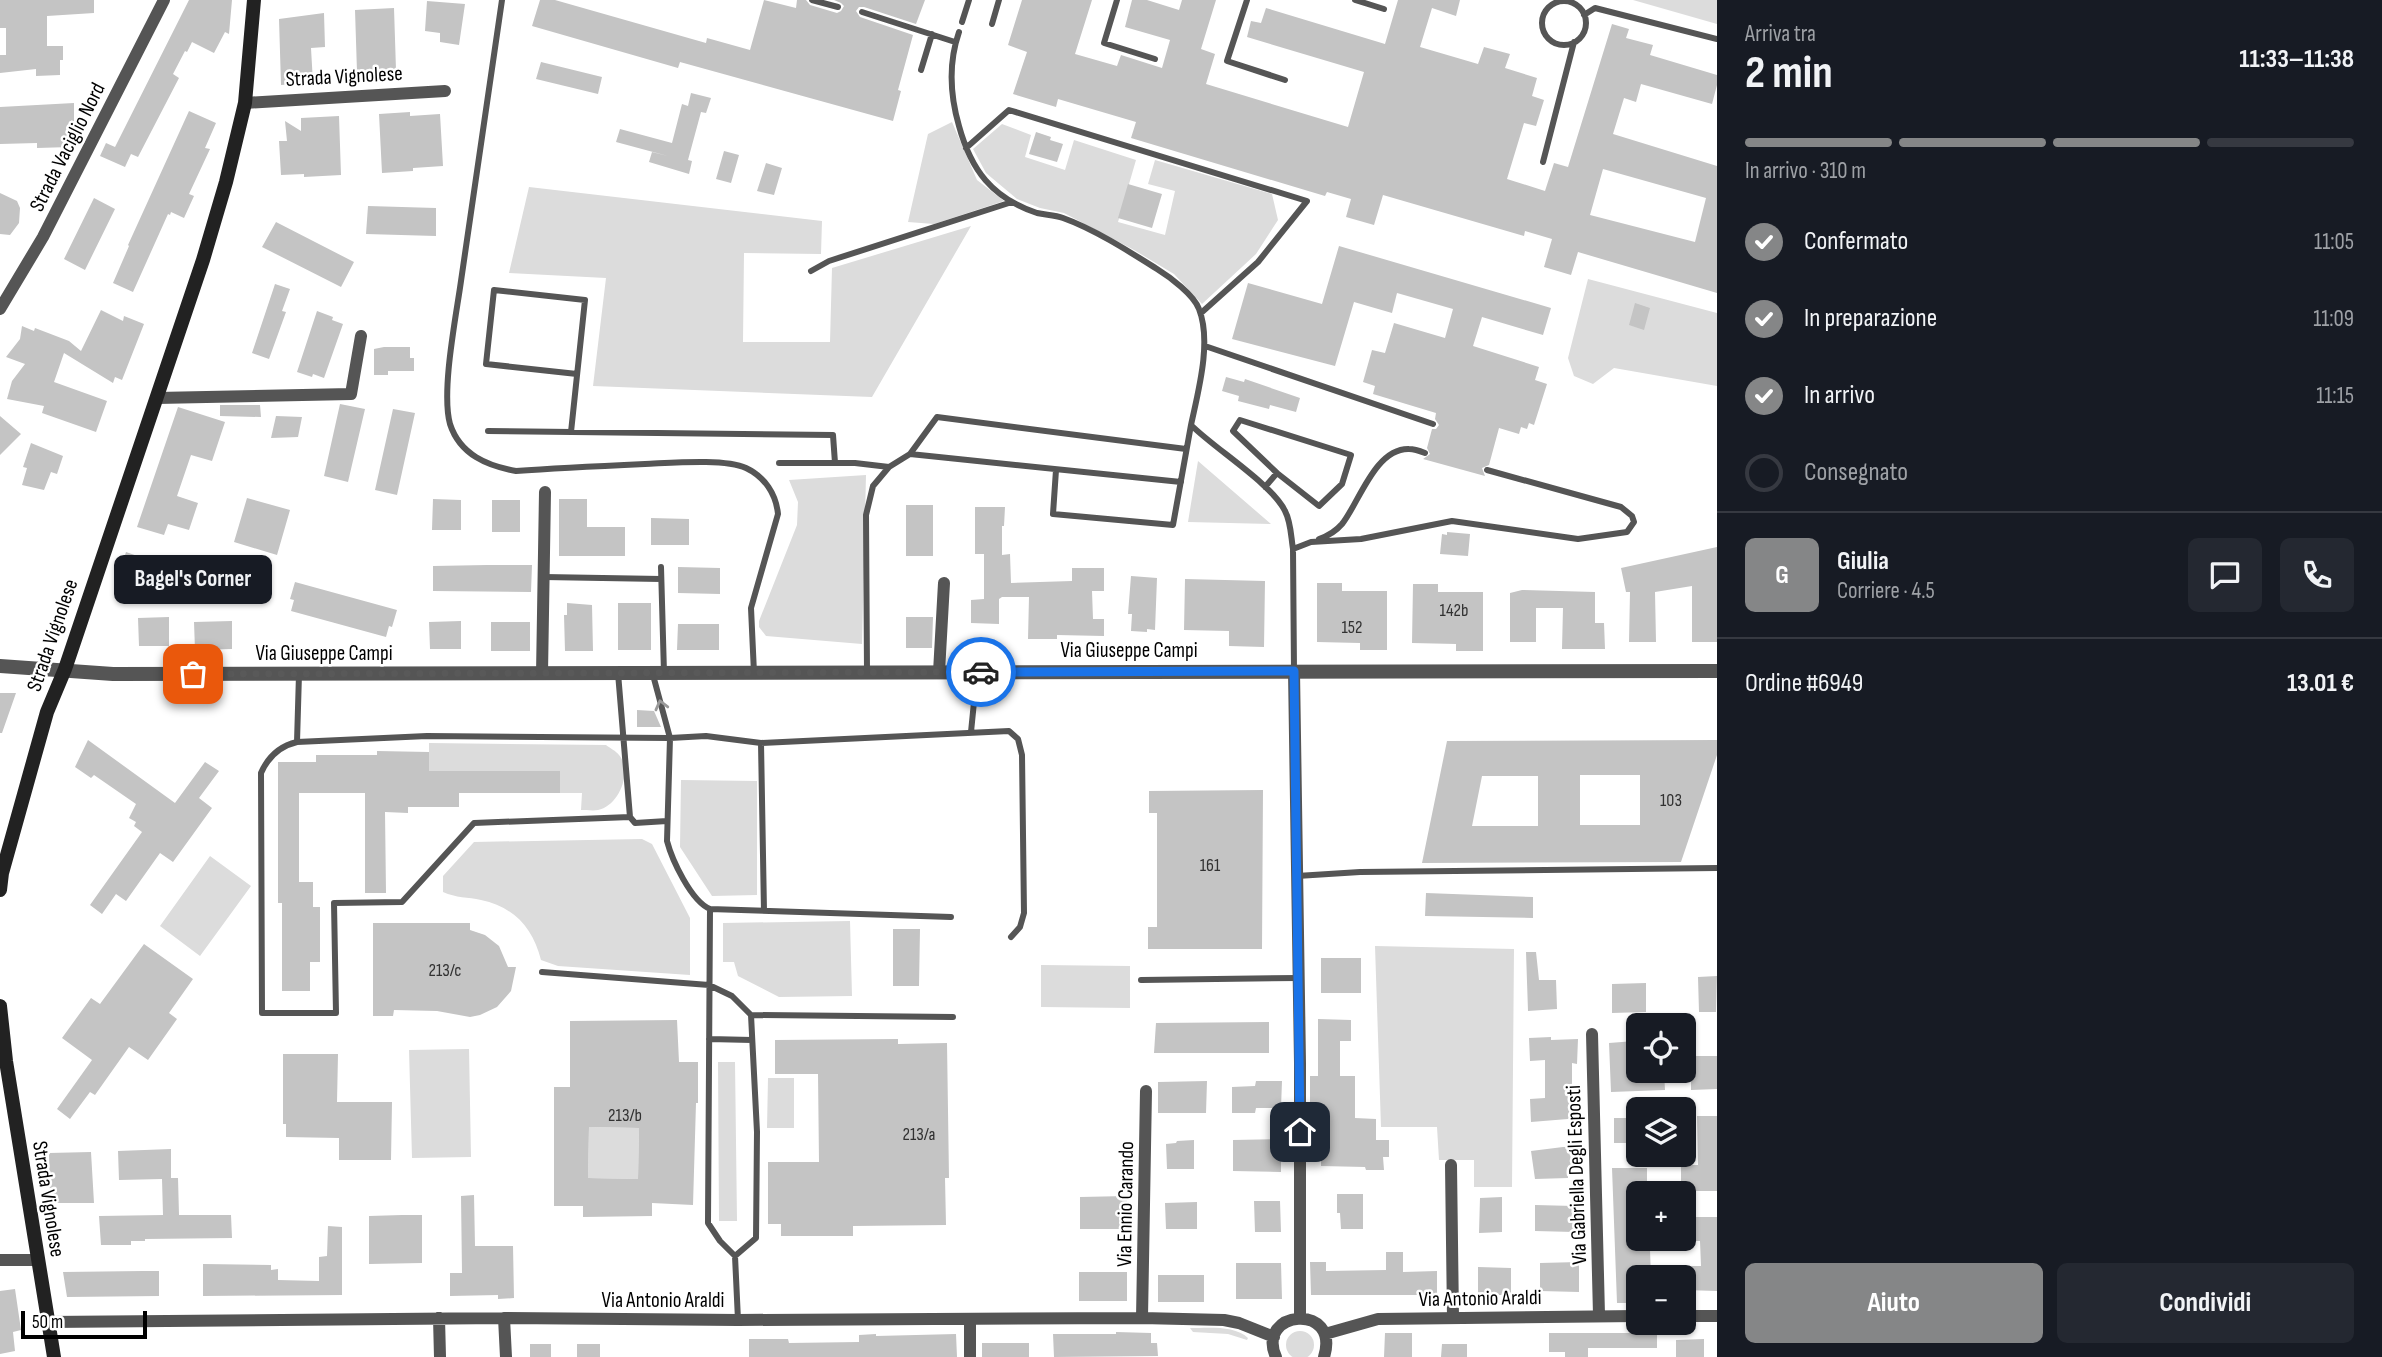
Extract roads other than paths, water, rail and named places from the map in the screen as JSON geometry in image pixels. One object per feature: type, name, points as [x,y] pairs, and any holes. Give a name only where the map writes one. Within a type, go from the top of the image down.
[{"type":"main road","name":"Strada Vignolese","points":[[0,890],[1,873],[47,712],[65,669],[157,398],[226,182],[246,103],[254,0]]},
{"type":"main road","name":"Strada Vignolese","points":[[0,1006],[3,1061],[54,1357]]},
{"type":"street","name":"Strada Vaciglio Nord","points":[[0,309],[43,237],[164,0]]},
{"type":"street","name":"Strada Vignolese","points":[[246,103],[445,91]]},
{"type":"street","points":[[157,398],[351,394],[361,336]]},
{"type":"street","points":[[542,674],[545,492]]},
{"type":"street","points":[[939,672],[944,583]]},
{"type":"street","name":"Via Giuseppe Campi","points":[[0,666],[113,674],[1717,671]]},
{"type":"street","points":[[1294,671],[1300,1318]]},
{"type":"street","name":"Via Gabriella Degli Esposti","points":[[1592,1034],[1600,1315]]},
{"type":"street","name":"Via Ennio Carando","points":[[1142,1318],[1146,1091]]},
{"type":"street","points":[[1451,1165],[1453,1318]]},
{"type":"street","points":[[0,1259],[38,1259]]},
{"type":"street","name":"Via Antonio Araldi","points":[[1325,1334],[1372,1319],[1626,1315]]},
{"type":"street","points":[[1696,1316],[1717,1316]]},
{"type":"street","points":[[439,1318],[440,1357]]},
{"type":"street","name":"Via Antonio Araldi","points":[[48,1322],[439,1318],[1142,1318],[1224,1320],[1274,1337]]},
{"type":"street","points":[[504,1318],[506,1357]]},
{"type":"street","points":[[1276,1357],[1274,1337],[1281,1325],[1293,1318],[1300,1318],[1319,1325],[1325,1334],[1327,1342],[1324,1357]]},
{"type":"street","points":[[970,1319],[971,1357]]},
{"type":"lane","points":[[502,0],[451,347],[447,409],[451,427],[459,442],[476,459],[495,467],[516,471],[700,462],[743,466],[758,474],[776,500],[778,514],[751,608],[754,674]]},
{"type":"lane","points":[[811,0],[838,7]]},
{"type":"lane","points":[[962,22],[968,0]]},
{"type":"lane","points":[[992,24],[999,0]]},
{"type":"lane","points":[[1117,0],[1104,43],[1155,58]]},
{"type":"lane","points":[[1247,0],[1227,61],[1285,80]]},
{"type":"lane","points":[[1355,0],[1384,9]]},
{"type":"lane","points":[[1556,1],[1573,3],[1584,15],[1585,31],[1574,42],[1556,43],[1546,35],[1542,23],[1544,16],[1546,10],[1556,1]]},
{"type":"lane","points":[[1584,15],[1595,8],[1717,39]]},
{"type":"lane","points":[[862,12],[956,42]]},
{"type":"lane","points":[[959,32],[953,50],[951,98],[966,148],[980,177],[1012,202],[1038,213],[1062,218],[1132,253],[1172,278],[1199,306],[1201,313],[1205,346],[1173,525],[1053,514],[1056,470]]},
{"type":"lane","points":[[921,70],[932,34]]},
{"type":"lane","points":[[1543,162],[1574,42]]},
{"type":"lane","points":[[966,148],[1009,110],[1307,201],[1258,262],[1201,313]]},
{"type":"lane","points":[[811,271],[828,261],[1012,202]]},
{"type":"lane","points":[[571,432],[585,300],[494,290],[486,365],[577,374]]},
{"type":"lane","points":[[1205,346],[1433,424]]},
{"type":"lane","points":[[867,672],[866,515],[873,486],[889,467],[910,454],[937,417],[1186,449]]},
{"type":"lane","points":[[1240,420],[1351,455],[1342,484],[1318,506],[1277,473],[1233,431],[1240,420]]},
{"type":"lane","points":[[1191,425],[1208,442],[1277,497],[1287,514],[1293,549],[1294,671]]},
{"type":"lane","points":[[488,430],[833,435],[835,463]]},
{"type":"lane","points":[[1293,549],[1328,535],[1342,524],[1364,483],[1391,456],[1409,449],[1425,453]]},
{"type":"lane","points":[[910,454],[1181,482]]},
{"type":"lane","points":[[779,463],[889,467]]},
{"type":"lane","points":[[1311,542],[1361,539],[1452,521],[1578,539],[1628,532],[1632,526],[1632,516],[1626,509],[1487,470]]},
{"type":"lane","points":[[1265,488],[1277,473]]},
{"type":"lane","points":[[661,567],[659,673],[670,738],[667,841],[670,852],[696,900],[710,909],[951,917]]},
{"type":"lane","points":[[544,577],[661,579]]},
{"type":"lane","points":[[971,732],[977,672]]},
{"type":"lane","points":[[618,673],[630,817],[635,823],[667,821]]},
{"type":"lane","points":[[297,742],[299,674]]},
{"type":"lane","points":[[630,817],[474,823],[402,902],[334,903],[336,1013],[262,1013],[261,773],[270,758],[282,748],[297,742],[427,736],[706,736],[761,743],[1009,731],[1018,739],[1021,747],[1024,913],[1020,927],[1011,937]]},
{"type":"lane","points":[[761,743],[764,911]]},
{"type":"lane","points":[[1297,876],[1360,872],[1717,868]]},
{"type":"lane","points":[[710,909],[708,1223],[720,1241],[735,1256],[738,1320]]},
{"type":"lane","points":[[542,972],[709,985],[732,996],[751,1015],[757,1132],[756,1238],[735,1256]]},
{"type":"lane","points":[[1141,981],[1298,978]]},
{"type":"lane","points":[[751,1015],[953,1017]]},
{"type":"lane","points":[[709,1039],[752,1040]]},
{"type":"place","name":"Bagel's Corner","points":[[193,674]]}]
